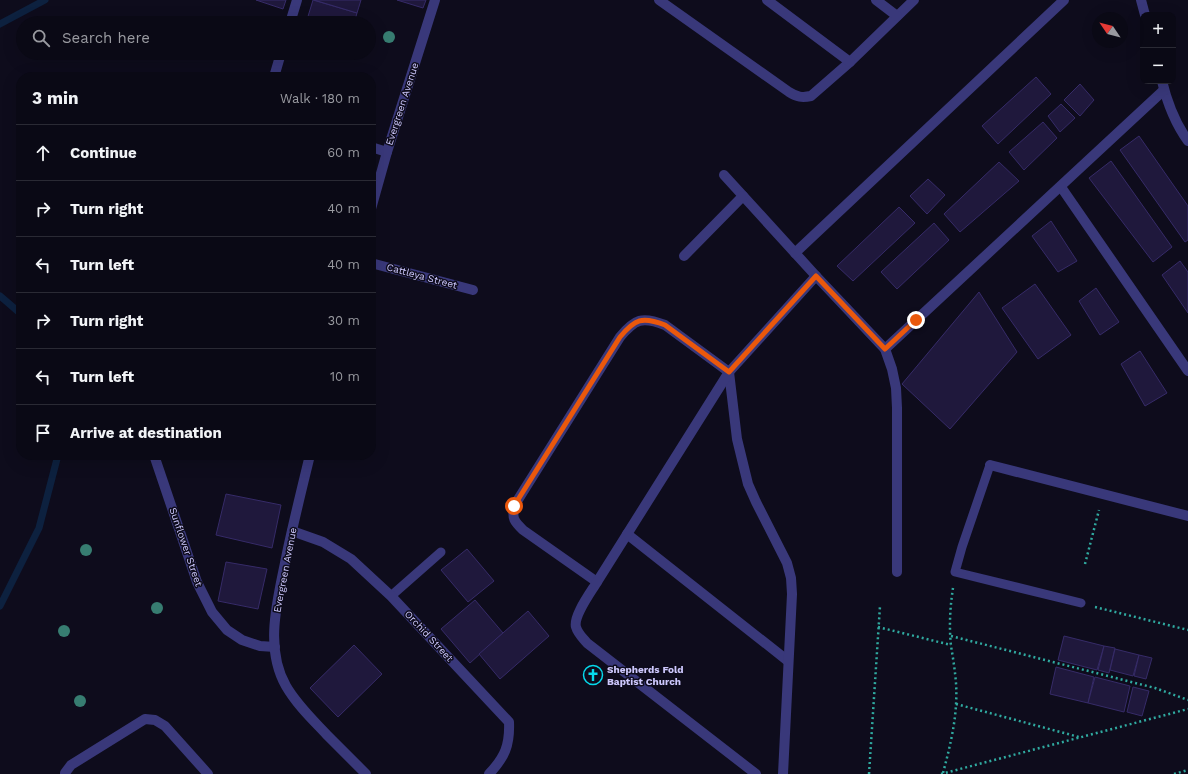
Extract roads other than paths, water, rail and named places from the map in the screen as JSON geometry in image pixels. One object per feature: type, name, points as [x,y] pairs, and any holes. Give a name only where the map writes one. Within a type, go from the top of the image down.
[{"type":"street","points":[[292,16],[297,0]]},
{"type":"street","name":"Evergreen Avenue","points":[[376,191],[435,0]]},
{"type":"street","points":[[659,0],[795,96],[803,98],[810,96],[850,62],[914,0]]},
{"type":"street","points":[[767,0],[850,62]]},
{"type":"street","points":[[876,0],[897,16]]},
{"type":"street","points":[[795,253],[1064,0]]},
{"type":"street","points":[[1141,0],[1144,12]]},
{"type":"street","points":[[275,72],[279,60]]},
{"type":"street","points":[[885,349],[1061,187],[1163,85],[1172,112],[1188,141]]},
{"type":"street","points":[[376,149],[387,152]]},
{"type":"street","points":[[724,175],[885,349],[892,369],[898,408],[897,572]]},
{"type":"street","points":[[1061,187],[1188,371]]},
{"type":"street","points":[[684,256],[743,196]]},
{"type":"street","name":"Cattleya Street","points":[[376,264],[473,290]]},
{"type":"street","points":[[756,774],[587,643],[580,636],[576,626],[577,617],[597,582],[729,372],[816,276]]},
{"type":"street","points":[[597,582],[523,530],[517,524],[513,516],[514,506],[616,344],[630,325],[642,320],[654,321],[665,325],[729,372],[738,439],[748,484],[787,563],[791,578],[792,594],[783,774]]},
{"type":"street","name":"Sunflower Street","points":[[156,460],[197,582],[212,612],[227,630],[242,640],[260,646],[275,647]]},
{"type":"street","name":"Evergreen Avenue","points":[[309,460],[277,602],[275,647],[278,666],[286,686],[309,717],[366,774]]},
{"type":"street","points":[[990,464],[1188,516]]},
{"type":"street","name":"Orchid Street","points":[[292,531],[323,542],[351,559],[391,596],[509,722],[510,735],[507,748],[498,765],[489,774]]},
{"type":"street","points":[[627,534],[788,661]]},
{"type":"street","points":[[65,774],[65,772],[72,765],[145,719],[155,720],[165,726],[208,774]]},
{"type":"lane","points":[[990,464],[964,540],[955,572],[1081,603]]},
{"type":"lane","points":[[391,596],[441,552]]},
{"type":"waterway","points":[[0,24],[45,0]]},
{"type":"waterway","points":[[0,296],[16,310]]},
{"type":"waterway","points":[[0,606],[39,528],[57,460]]},
{"type":"place","name":"Shepherds Fold Baptist Church","points":[[593,675]]}]
